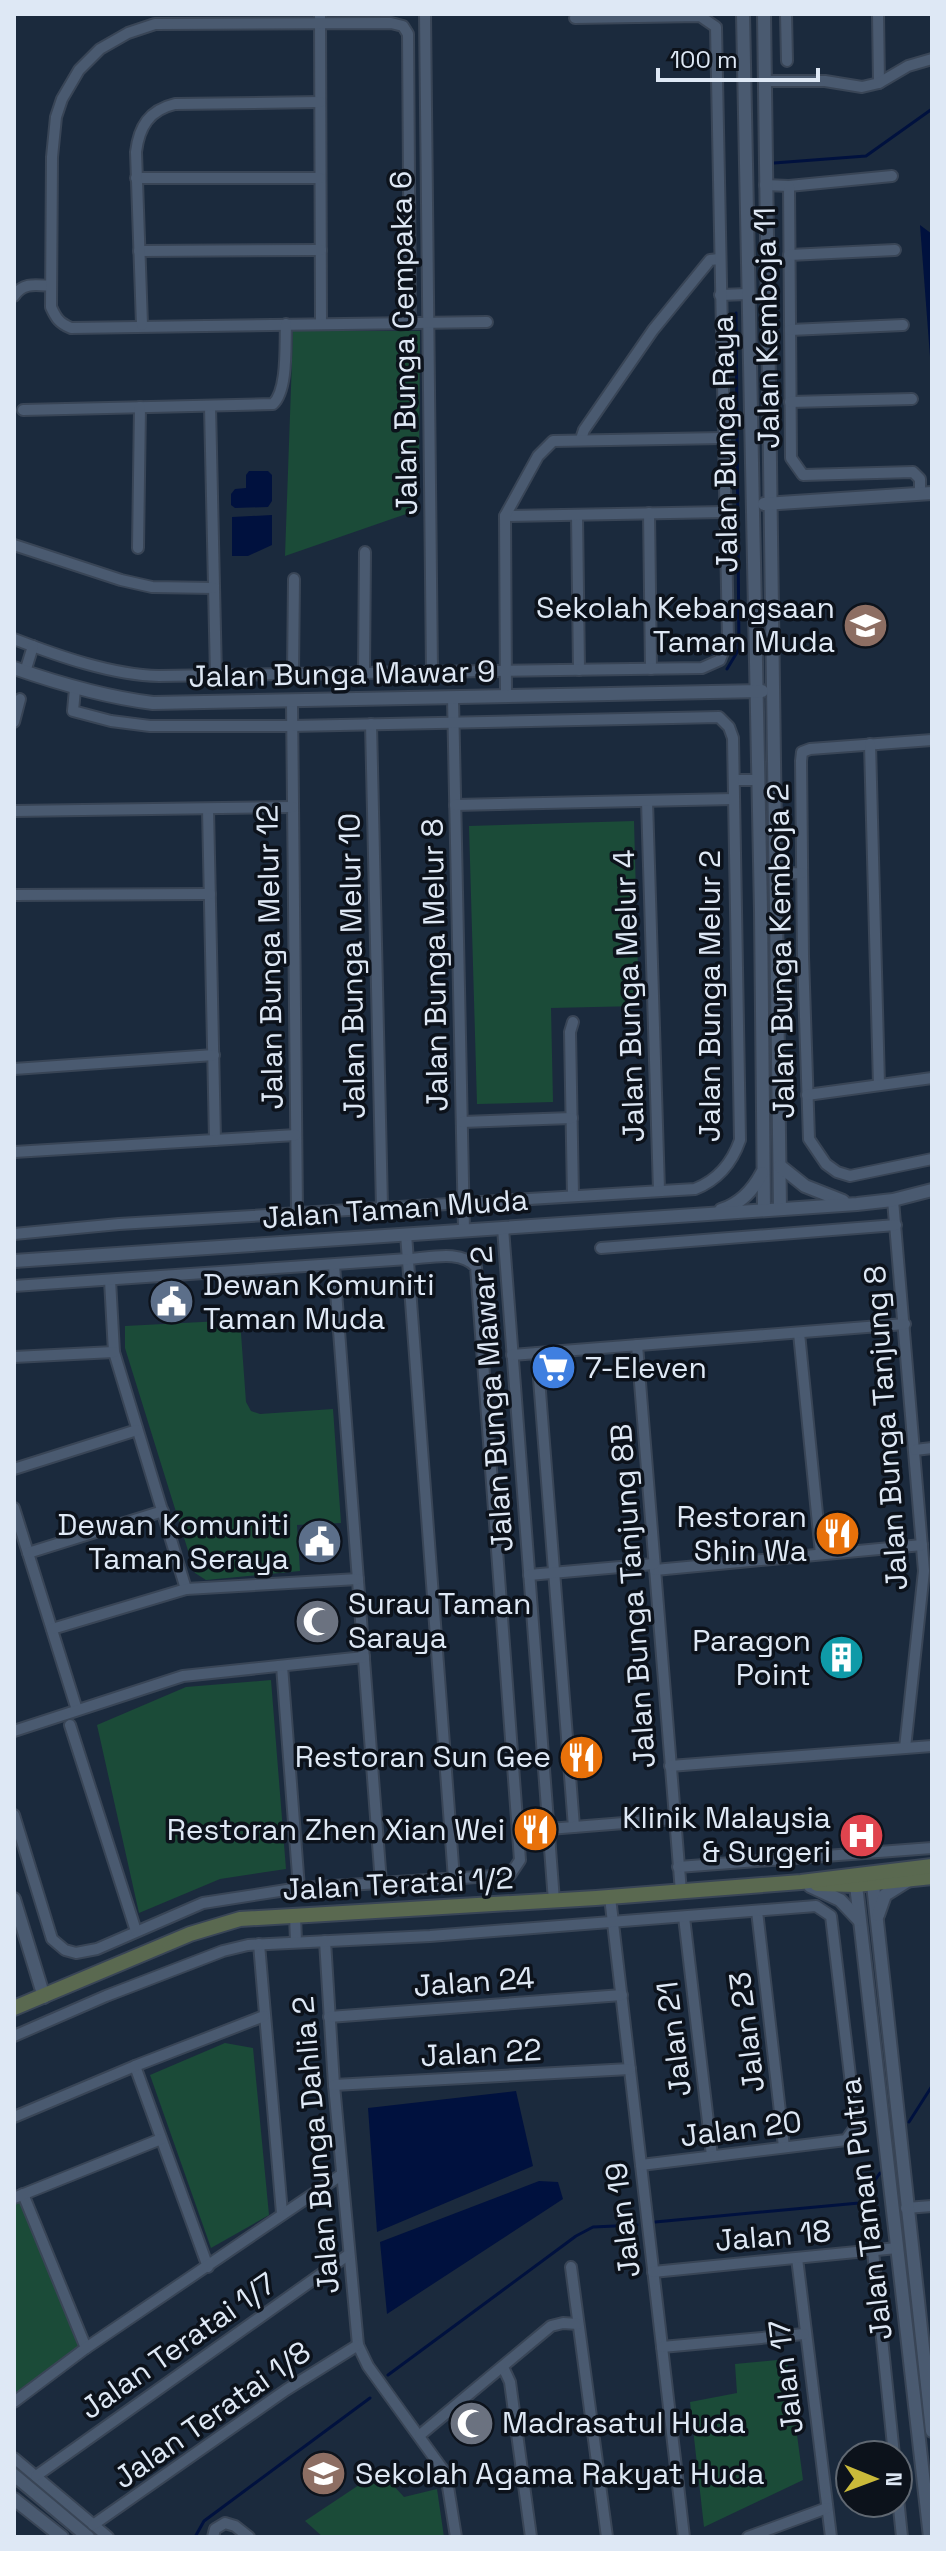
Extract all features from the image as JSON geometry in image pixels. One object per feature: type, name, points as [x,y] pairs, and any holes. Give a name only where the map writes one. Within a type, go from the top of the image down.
[{"type":"main road","name":"Jalan Teratai 1/2","points":[[14,2008],[190,1934],[240,1919],[856,1880],[932,1866]]},
{"type":"main road","name":"Jalan Teratai 1/2","points":[[872,1878],[932,1877]]},
{"type":"street","name":"Jalan Bunga Cempaka 6","points":[[425,14],[430,41],[428,323],[432,672]]},
{"type":"street","name":"Jalan Bunga Raya","points":[[743,14],[764,1210]]},
{"type":"street","name":"Jalan Bunga Raya","points":[[764,14],[780,1208]]},
{"type":"street","points":[[786,14],[787,61]]},
{"type":"street","points":[[878,14],[879,83]]},
{"type":"street","points":[[14,639],[133,675],[702,668],[720,660],[728,639],[716,27],[700,16],[575,19]]},
{"type":"street","points":[[320,18],[321,324]]},
{"type":"street","points":[[410,323],[408,34],[403,26],[320,18],[155,24],[114,40],[79,70],[62,99],[53,134],[51,307],[57,320],[71,328],[487,322]]},
{"type":"street","points":[[764,81],[825,81],[862,87],[879,83],[908,66],[932,59]]},
{"type":"street","points":[[142,325],[136,152],[142,127],[164,107],[320,102]]},
{"type":"street","points":[[768,185],[892,176]]},
{"type":"street","points":[[136,178],[320,178]]},
{"type":"street","name":"Jalan Kemboja 11","points":[[786,186],[791,458],[803,475],[913,472],[926,493]]},
{"type":"street","points":[[139,251],[321,250]]},
{"type":"street","points":[[789,255],[895,250]]},
{"type":"street","points":[[581,439],[584,430],[660,320],[710,260],[719,259]]},
{"type":"street","points":[[14,296],[20,288],[28,285],[51,286]]},
{"type":"street","points":[[720,295],[748,294]]},
{"type":"street","points":[[23,410],[273,404],[280,397],[286,324]]},
{"type":"street","points":[[790,330],[903,325]]},
{"type":"street","points":[[790,402],[912,399]]},
{"type":"street","points":[[210,406],[216,676]]},
{"type":"street","points":[[138,548],[140,407]]},
{"type":"street","points":[[506,697],[505,516],[538,456],[553,441],[723,438]]},
{"type":"street","points":[[753,504],[926,493]]},
{"type":"street","points":[[505,516],[725,512]]},
{"type":"street","points":[[649,513],[651,669]]},
{"type":"street","points":[[577,515],[579,670]]},
{"type":"street","points":[[14,545],[152,587],[214,588]]},
{"type":"street","points":[[364,672],[365,552]]},
{"type":"street","points":[[293,673],[294,579]]},
{"type":"street","points":[[19,670],[33,646]]},
{"type":"street","name":"Jalan Bunga Mawar 9","points":[[19,670],[75,689],[153,703],[773,691]]},
{"type":"street","points":[[75,689],[73,711],[111,721],[150,726],[454,723]]},
{"type":"street","name":"Jalan Bunga Melur 8","points":[[453,698],[464,1230]]},
{"type":"street","points":[[14,722],[20,699]]},
{"type":"street","name":"Jalan Bunga Melur 12","points":[[292,701],[297,1213]]},
{"type":"street","name":"Jalan Bunga Melur 2","points":[[14,1234],[119,1224],[695,1189],[713,1180],[729,1163],[740,1140],[733,738],[729,727],[719,717],[454,723]]},
{"type":"street","name":"Jalan Bunga Melur 10","points":[[371,724],[382,1207]]},
{"type":"street","points":[[879,1085],[870,744],[932,740]]},
{"type":"street","name":"Jalan Bunga Kemboja 2","points":[[870,744],[802,752],[809,1139],[826,1164],[850,1176],[932,1159]]},
{"type":"street","points":[[734,780],[758,780]]},
{"type":"street","points":[[455,805],[734,799]]},
{"type":"street","name":"Jalan Bunga Melur 4","points":[[647,801],[659,1190]]},
{"type":"street","points":[[14,811],[293,807]]},
{"type":"street","points":[[208,809],[215,1140]]},
{"type":"street","points":[[775,874],[802,873]]},
{"type":"street","points":[[14,895],[210,894]]},
{"type":"street","points":[[573,1022],[570,1032],[573,1196]]},
{"type":"street","points":[[14,1069],[214,1055]]},
{"type":"street","points":[[807,1095],[932,1078]]},
{"type":"street","points":[[462,1122],[572,1118]]},
{"type":"street","points":[[14,1152],[296,1135]]},
{"type":"street","points":[[780,1166],[818,1193],[857,1204]]},
{"type":"street","points":[[710,1213],[731,1207],[742,1199],[763,1172]]},
{"type":"street","name":"Jalan Taman Muda","points":[[14,1261],[857,1204],[893,1200],[932,1190]]},
{"type":"street","name":"Jalan Bunga Tanjung 8","points":[[893,1200],[924,1571],[905,1748]]},
{"type":"street","points":[[601,1248],[896,1225]]},
{"type":"street","name":"Jalan Bunga Mawar 2","points":[[503,1228],[554,1901]]},
{"type":"street","points":[[406,1234],[454,1879]]},
{"type":"street","points":[[14,1286],[462,1256],[476,1267],[520,1860],[510,1875],[299,1888],[203,1903],[97,1949],[76,1953],[58,1946],[52,1939],[14,1815]]},
{"type":"street","points":[[334,1265],[381,1883]]},
{"type":"street","points":[[110,1280],[114,1352],[186,1589]]},
{"type":"street","points":[[512,1355],[905,1324]]},
{"type":"street","points":[[799,1333],[821,1554]]},
{"type":"street","name":"Jalan Bunga Tanjung 8B","points":[[637,1345],[681,1892]]},
{"type":"street","points":[[14,1357],[114,1352]]},
{"type":"street","points":[[537,1353],[574,1827]]},
{"type":"street","points":[[14,1469],[137,1430]]},
{"type":"street","points":[[915,1450],[932,1448]]},
{"type":"street","points":[[14,1508],[77,1710]]},
{"type":"street","points":[[28,1553],[163,1511]]},
{"type":"street","points":[[529,1575],[922,1545]]},
{"type":"street","points":[[52,1629],[186,1589],[358,1579]]},
{"type":"street","points":[[14,1731],[183,1676],[364,1657]]},
{"type":"street","points":[[282,1666],[299,1888]]},
{"type":"street","points":[[70,1725],[136,1931]]},
{"type":"street","points":[[670,1766],[932,1746]]},
{"type":"street","points":[[549,1829],[674,1819]]},
{"type":"street","points":[[678,1867],[932,1848]]},
{"type":"street","name":"Jalan Taman Putra","points":[[872,1878],[932,2431]]},
{"type":"street","points":[[876,1924],[885,1895],[912,1879]]},
{"type":"street","name":"Jalan Taman Putra","points":[[856,1880],[930,2537]]},
{"type":"street","points":[[801,1882],[840,1900],[859,1920]]},
{"type":"street","points":[[236,1897],[240,1919]]},
{"type":"street","name":"Jalan 19","points":[[610,1897],[684,2537]]},
{"type":"street","points":[[14,1899],[44,1997]]},
{"type":"street","name":"Jalan Teratai 1/2","points":[[14,2036],[106,1996],[237,1947],[816,1906],[831,1916],[856,2126],[846,2140]]},
{"type":"street","name":"Jalan 23","points":[[757,1911],[784,2147]]},
{"type":"street","points":[[295,1915],[296,1942]]},
{"type":"street","name":"Jalan 21","points":[[684,1917],[712,2156]]},
{"type":"street","name":"Jalan Bunga Dahlia 2","points":[[325,1941],[341,2175],[358,2345]]},
{"type":"street","points":[[259,1944],[282,2213]]},
{"type":"street","name":"Jalan 24","points":[[329,2017],[622,1995]]},
{"type":"street","points":[[14,2117],[264,2016]]},
{"type":"street","points":[[135,2066],[208,2267]]},
{"type":"street","name":"Jalan 22","points":[[334,2085],[630,2069]]},
{"type":"street","points":[[86,2348],[18,2196],[161,2139]]},
{"type":"street","name":"Jalan 20","points":[[641,2165],[846,2140]]},
{"type":"street","points":[[14,2402],[86,2348],[341,2175]]},
{"type":"street","points":[[906,2208],[932,2206]]},
{"type":"street","name":"Jalan 18","points":[[653,2272],[897,2248]]},
{"type":"street","points":[[873,2251],[892,2439]]},
{"type":"street","name":"Jalan Teratai 1/7","points":[[36,2476],[348,2255]]},
{"type":"street","name":"Jalan 17","points":[[797,2258],[831,2537]]},
{"type":"street","points":[[571,2267],[607,2537]]},
{"type":"street","points":[[420,2435],[551,2326],[578,2324]]},
{"type":"street","points":[[662,2347],[804,2334]]},
{"type":"street","points":[[358,2345],[368,2366],[446,2474],[456,2537]]},
{"type":"street","name":"Jalan Teratai 1/8","points":[[90,2531],[286,2390],[358,2345]]},
{"type":"street","points":[[503,2367],[510,2382],[531,2537]]},
{"type":"street","points":[[14,2458],[90,2531]]},
{"type":"street","points":[[14,2475],[90,2531],[108,2537]]},
{"type":"street","points":[[14,2499],[62,2537]]},
{"type":"street","points":[[748,2537],[827,2508]]},
{"type":"street","points":[[213,2537],[215,2529],[225,2523],[235,2526],[249,2537]]},
{"type":"green space","points":[[293,331],[420,331],[419,483],[409,513],[285,556]]},
{"type":"green space","points":[[634,821],[639,1006],[551,1008],[553,1102],[477,1104],[469,826]]},
{"type":"green space","points":[[240,1320],[246,1402],[251,1411],[260,1414],[333,1409],[341,1523],[297,1525],[300,1571],[206,1580],[195,1573],[125,1348],[125,1326]]},
{"type":"green space","points":[[271,1680],[286,1869],[220,1879],[139,1913],[97,1725],[186,1687]]},
{"type":"green space","points":[[225,2043],[253,2048],[269,2215],[211,2248],[150,2075]]},
{"type":"green space","points":[[20,2200],[81,2347],[14,2397],[14,2203]]},
{"type":"green space","points":[[787,2359],[803,2480],[704,2527],[690,2402],[737,2393],[735,2364]]},
{"type":"green space","points":[[380,2471],[404,2497],[437,2489],[444,2537],[323,2537],[305,2521]]},
{"type":"water","points":[[920,225],[932,234],[932,383]]},
{"type":"water","points":[[249,471],[268,471],[272,475],[272,501],[268,507],[235,508],[231,505],[231,494],[235,489],[246,488]]},
{"type":"water","points":[[272,515],[272,545],[248,556],[232,556],[232,517]]},
{"type":"water","points":[[516,2091],[533,2166],[377,2232],[368,2108]]},
{"type":"water","points":[[539,2181],[558,2182],[563,2199],[387,2314],[380,2242]]},
{"type":"waterway","points":[[774,163],[866,156],[932,109]]},
{"type":"waterway","points":[[727,669],[739,649],[736,313]]},
{"type":"waterway","points":[[909,2122],[932,2086]]},
{"type":"waterway","points":[[655,2222],[859,2203],[880,2173]]},
{"type":"waterway","points":[[388,2375],[576,2236],[593,2227],[637,2225]]},
{"type":"waterway","points":[[195,2537],[204,2521],[370,2398]]},
{"type":"place","name":"Sekolah Kebangsaan Taman Muda","points":[[866,625]]},
{"type":"place","name":"Dewan Komuniti Taman Muda","points":[[172,1302]]},
{"type":"place","name":"7-Eleven","points":[[554,1368]]},
{"type":"place","name":"Restoran Shin Wa","points":[[838,1534]]},
{"type":"place","name":"Dewan Komuniti Taman Seraya","points":[[320,1542]]},
{"type":"place","name":"Surau Taman Saraya","points":[[317,1621]]},
{"type":"place","name":"Paragon Point","points":[[842,1658]]},
{"type":"place","name":"Restoran Sun Gee","points":[[582,1757]]},
{"type":"place","name":"Restoran Zhen Xian Wei","points":[[536,1830]]},
{"type":"place","name":"Klinik Malaysia & Surgeri","points":[[862,1835]]},
{"type":"place","name":"Madrasatul Huda","points":[[471,2423]]},
{"type":"place","name":"Sekolah Agama Rakyat Huda","points":[[324,2474]]}]
